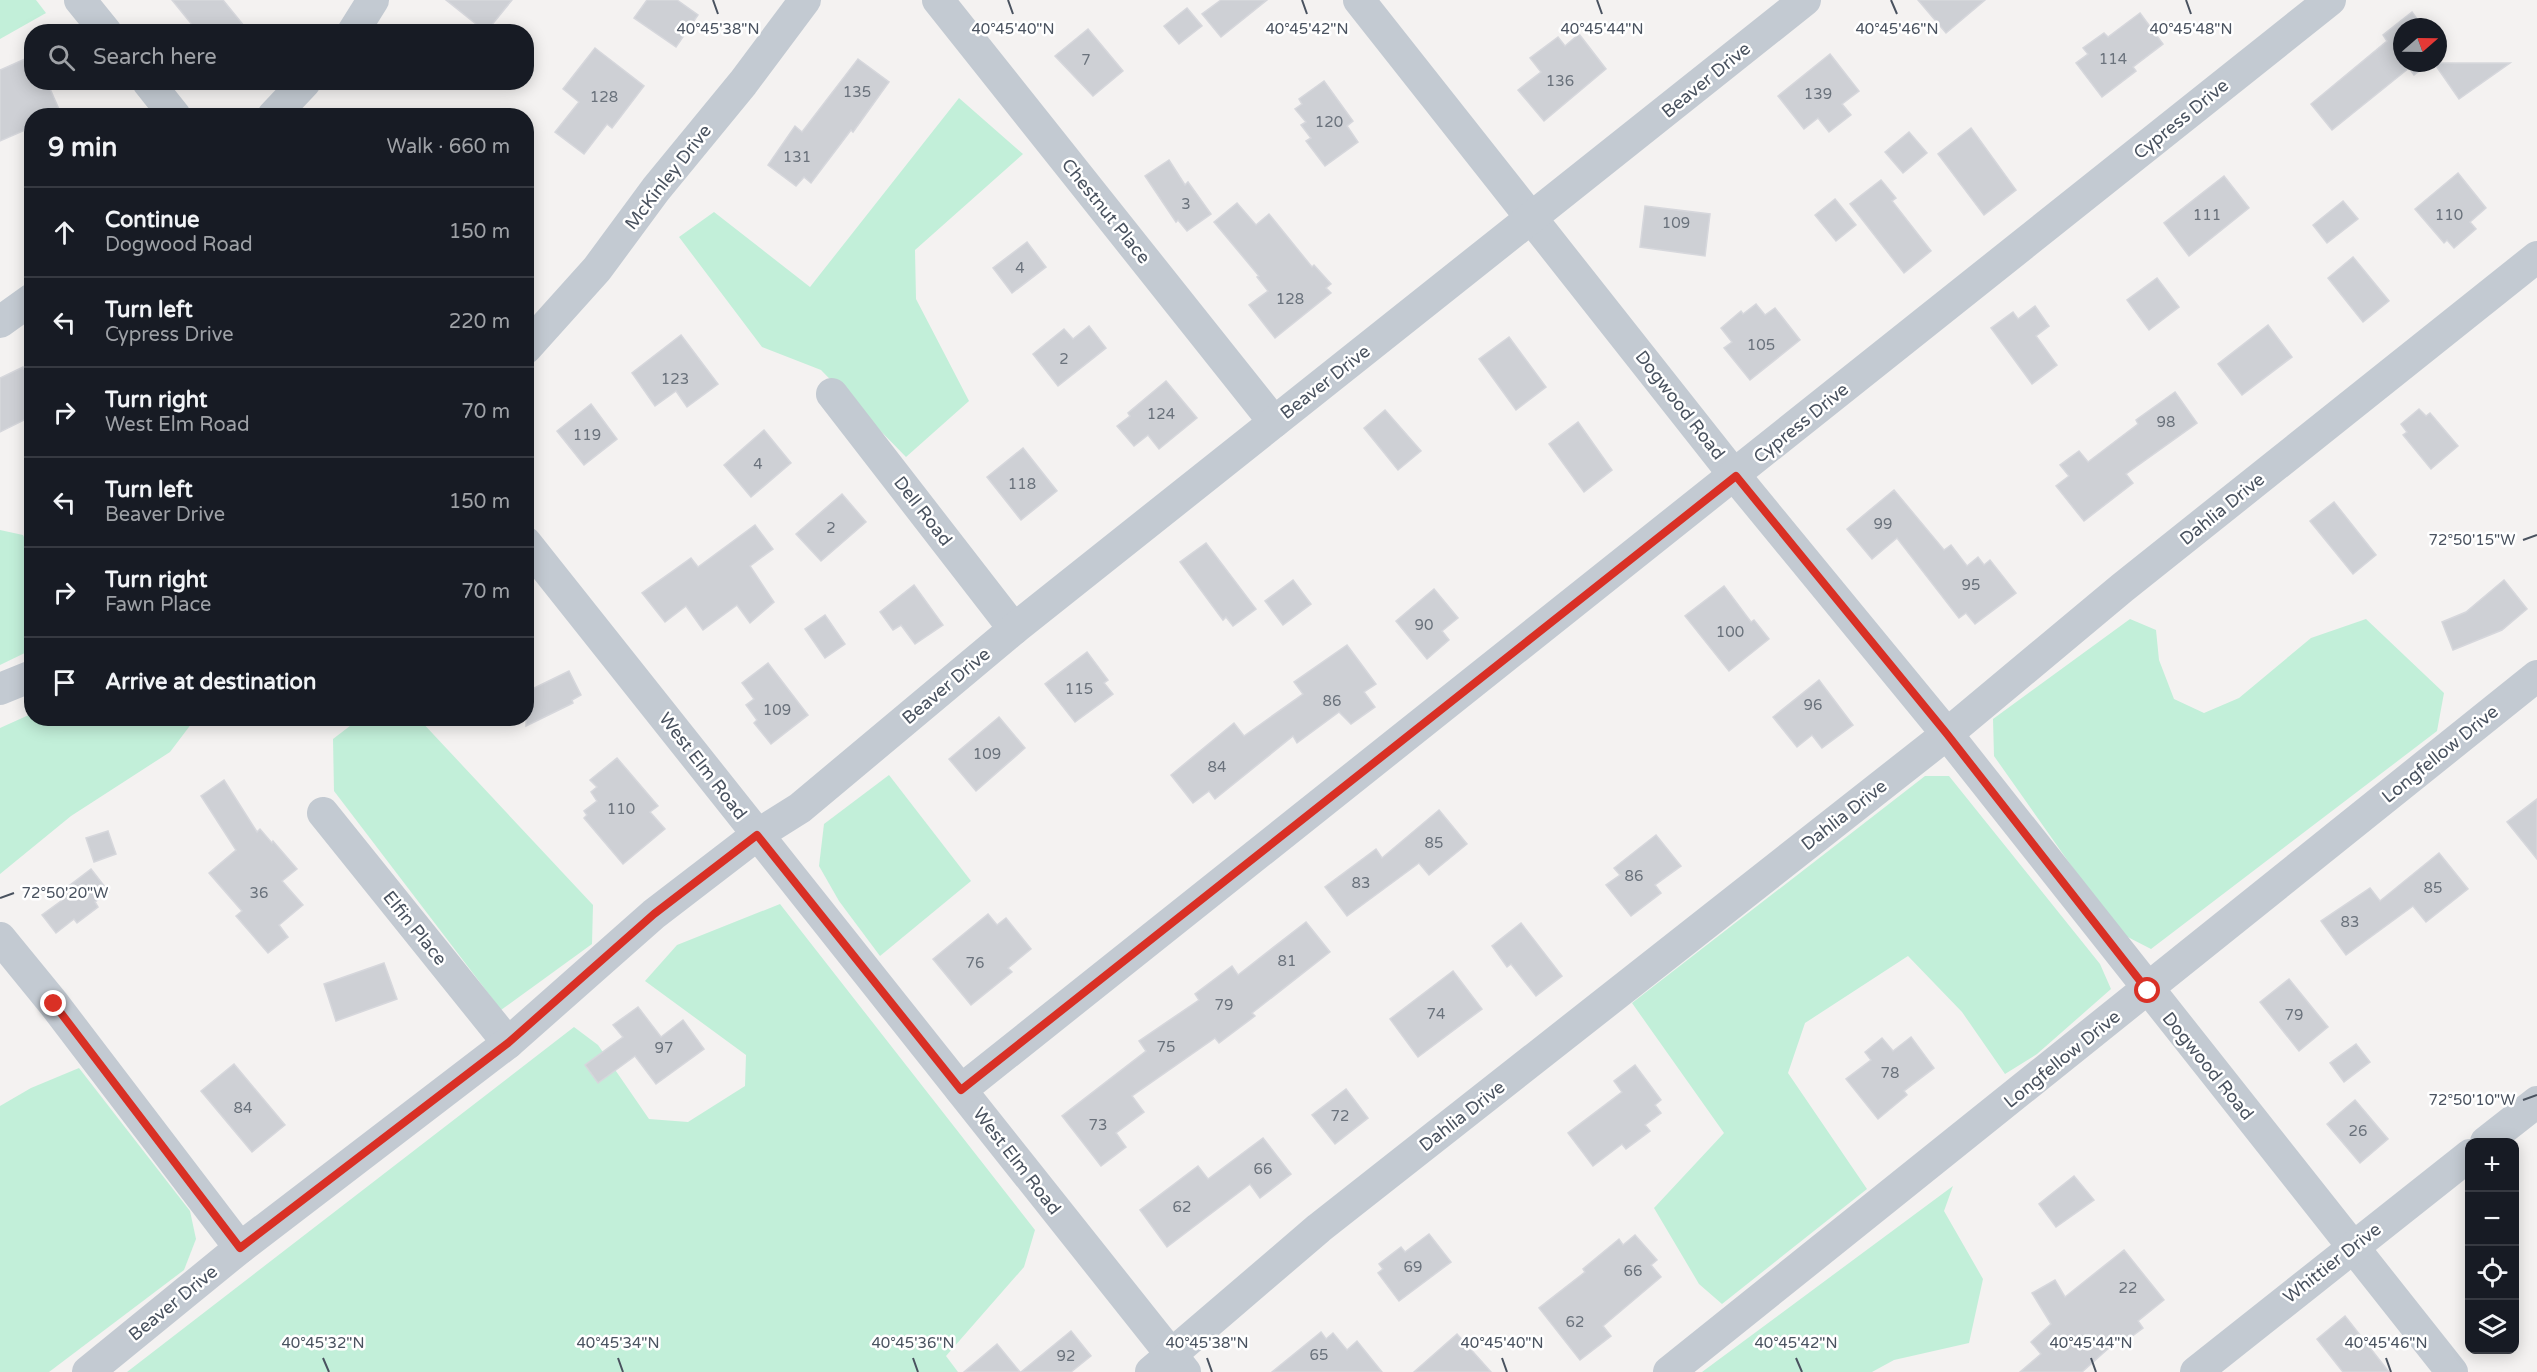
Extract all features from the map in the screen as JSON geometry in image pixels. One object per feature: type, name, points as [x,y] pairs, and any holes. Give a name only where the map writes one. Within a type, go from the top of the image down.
[{"type":"street","points":[[80,0],[100,24]]},
{"type":"street","points":[[358,24],[373,0]]},
{"type":"street","name":"McKinley Drive","points":[[534,339],[597,269],[656,189],[743,83],[805,0]]},
{"type":"street","name":"Chestnut Place","points":[[938,0],[1274,422]]},
{"type":"street","name":"Dogwood Road","points":[[1359,0],[1736,476],[1947,734],[2148,991],[2452,1372]]},
{"type":"street","name":"Beaver Drive","points":[[88,1372],[240,1248],[508,1043],[654,914],[757,835],[800,808],[1014,629],[1805,0]]},
{"type":"street","name":"Cypress Drive","points":[[961,1090],[1736,476],[2330,0]]},
{"type":"street","points":[[154,90],[169,108]]},
{"type":"street","points":[[281,108],[297,90]]},
{"type":"street","name":"Dahlia Drive","points":[[1169,1366],[1319,1228],[1947,734],[2122,588],[2537,257]]},
{"type":"street","points":[[0,322],[24,305]]},
{"type":"street","name":"Dell Road","points":[[832,394],[1014,629]]},
{"type":"street","name":"West Elm Road","points":[[534,553],[961,1090],[1169,1366]]},
{"type":"street","name":"Longfellow Drive","points":[[1669,1372],[2148,991],[2537,676]]},
{"type":"street","points":[[0,689],[24,679]]},
{"type":"street","name":"Elfin Place","points":[[323,813],[508,1043]]},
{"type":"street","points":[[0,938],[54,1004],[240,1248]]},
{"type":"street","points":[[2492,1138],[2537,1102]]},
{"type":"street","name":"Whittier Drive","points":[[2196,1372],[2465,1158]]},
{"type":"green space","points":[[0,0],[36,0],[46,13],[0,39]]},
{"type":"green space","points":[[959,98],[1023,154],[915,250],[916,299],[969,401],[906,457],[821,370],[762,347],[679,237],[714,212],[810,287]]},
{"type":"green space","points":[[0,530],[24,537],[24,653],[0,665]]},
{"type":"green space","points":[[2130,619],[2156,630],[2159,660],[2174,699],[2204,713],[2239,698],[2311,638],[2366,619],[2444,693],[2437,731],[2151,949],[2118,932],[1994,756],[1993,719]]},
{"type":"green space","points":[[24,717],[24,726],[190,726],[170,752],[71,816],[0,874],[0,728]]},
{"type":"green space","points":[[350,726],[426,726],[593,905],[592,944],[501,1010],[334,791],[333,739]]},
{"type":"green space","points":[[889,775],[971,881],[880,956],[839,901],[819,866],[824,824]]},
{"type":"green space","points":[[1925,776],[1949,776],[2100,964],[2111,989],[2037,1054],[2005,1074],[1962,1012],[1908,956],[1805,1023],[1788,1073],[1867,1189],[1722,1304],[1699,1284],[1654,1208],[1724,1133],[1632,1003]]},
{"type":"green space","points":[[780,904],[1035,1230],[1024,1267],[946,1356],[958,1372],[127,1372],[574,1027],[598,1045],[649,1119],[688,1122],[745,1086],[746,1055],[645,981],[677,945]]},
{"type":"green space","points":[[79,1068],[190,1211],[196,1239],[184,1270],[49,1372],[0,1372],[0,1106],[31,1088]]},
{"type":"green space","points":[[1953,1186],[1944,1211],[1983,1279],[1969,1343],[1894,1360],[1872,1372],[1702,1372]]},
{"type":"building","points":[[172,0],[223,0],[242,24],[192,24]]},
{"type":"building","points":[[446,0],[512,0],[492,24],[476,24]]},
{"type":"building","points":[[647,0],[677,0],[698,15],[676,47],[634,18]]},
{"type":"building","points":[[1221,0],[1267,0],[1221,37],[1202,14]]},
{"type":"building","points":[[1918,0],[1985,0],[1946,33]]},
{"type":"building","points":[[1187,8],[1202,26],[1179,44],[1164,26]]},
{"type":"building","points":[[2412,12],[2416,18],[2404,18]]},
{"type":"building","points":[[2140,13],[2163,44],[2133,67],[2136,71],[2102,97],[2076,63],[2088,54],[2083,48],[2104,33],[2108,37]]},
{"type":"building","points":[[2393,27],[2393,72],[2404,72],[2332,130],[2311,104],[2387,41],[2383,35]]},
{"type":"building","points":[[1088,29],[1123,71],[1093,96],[1055,56]]},
{"type":"building","points":[[1579,34],[1606,69],[1544,121],[1518,90],[1541,72],[1530,58],[1558,37],[1565,46]]},
{"type":"building","points":[[595,48],[644,86],[612,128],[607,124],[584,154],[555,132],[579,102],[563,89]]},
{"type":"building","points":[[1830,54],[1859,91],[1842,104],[1851,115],[1829,132],[1818,118],[1804,129],[1778,96]]},
{"type":"building","points":[[858,59],[889,82],[853,132],[851,130],[811,183],[804,177],[796,186],[768,165],[795,126],[802,132]]},
{"type":"building","points":[[24,60],[24,90],[51,90],[58,108],[24,108],[24,130],[0,141],[0,70]]},
{"type":"building","points":[[2447,63],[2510,63],[2459,99],[2440,72],[2447,72]]},
{"type":"building","points":[[1324,81],[1353,121],[1347,126],[1358,142],[1325,166],[1306,141],[1311,138],[1301,125],[1306,122],[1295,109],[1302,104],[1299,99]]},
{"type":"building","points":[[1971,128],[2016,190],[1984,215],[1938,154]]},
{"type":"building","points":[[1909,132],[1927,153],[1903,173],[1885,152]]},
{"type":"building","points":[[1169,160],[1185,185],[1188,182],[1211,214],[1187,231],[1178,220],[1176,222],[1145,176]]},
{"type":"building","points":[[2458,173],[2486,208],[2470,222],[2476,229],[2454,248],[2447,240],[2444,243],[2415,209]]},
{"type":"building","points":[[2224,176],[2249,208],[2189,256],[2164,223]]},
{"type":"building","points":[[1881,180],[1896,198],[1892,201],[1931,251],[1904,273],[1850,204]]},
{"type":"building","points":[[1835,199],[1856,225],[1836,241],[1815,215]]},
{"type":"building","points":[[2343,201],[2358,219],[2327,243],[2313,225]]},
{"type":"building","points":[[1237,203],[1256,225],[1269,214],[1312,267],[1314,265],[1331,284],[1326,288],[1331,293],[1275,338],[1249,305],[1268,291],[1257,277],[1259,276],[1214,222]]},
{"type":"building","points":[[1645,206],[1710,214],[1705,256],[1640,247]]},
{"type":"building","points":[[1027,242],[1046,267],[1012,293],[993,268]]},
{"type":"building","points":[[2353,257],[2389,301],[2363,322],[2328,278]]},
{"type":"building","points":[[2157,278],[2179,307],[2149,330],[2127,300]]},
{"type":"building","points":[[1756,304],[1765,315],[1775,308],[1800,340],[1750,380],[1724,348],[1732,342],[1721,328],[1741,311],[1743,314]]},
{"type":"building","points":[[2035,306],[2049,326],[2036,336],[2057,365],[2032,384],[1991,328],[2013,312],[2018,319]]},
{"type":"building","points":[[2268,325],[2292,357],[2242,395],[2218,364]]},
{"type":"building","points":[[1089,326],[1106,348],[1058,386],[1033,354],[1064,329],[1073,339]]},
{"type":"building","points":[[681,335],[718,384],[687,407],[676,391],[655,406],[632,373]]},
{"type":"building","points":[[1509,337],[1546,387],[1516,410],[1479,359]]},
{"type":"building","points":[[23,367],[24,369],[24,420],[0,432],[0,378]]},
{"type":"building","points":[[1166,381],[1197,418],[1159,449],[1148,435],[1134,446],[1117,426],[1130,416],[1128,413]]},
{"type":"building","points":[[2175,392],[2197,423],[2126,474],[2133,483],[2084,521],[2056,486],[2069,476],[2060,465],[2079,451],[2088,462],[2138,424],[2136,420]]},
{"type":"building","points":[[591,404],[617,439],[584,465],[557,431]]},
{"type":"building","points":[[2419,409],[2426,416],[2430,413],[2458,446],[2431,469],[2403,435],[2407,432],[2401,424]]},
{"type":"building","points":[[1385,410],[1421,451],[1398,470],[1364,428]]},
{"type":"building","points":[[1578,422],[1612,470],[1584,492],[1549,444]]},
{"type":"building","points":[[764,430],[791,463],[751,497],[724,465]]},
{"type":"building","points":[[1023,448],[1057,491],[1021,520],[987,477]]},
{"type":"building","points":[[1894,490],[1944,550],[1951,545],[1967,566],[1978,557],[1984,565],[1990,560],[2016,593],[1975,624],[1966,613],[1959,618],[1897,538],[1872,559],[1847,529]]},
{"type":"building","points":[[842,494],[866,522],[821,561],[796,534]]},
{"type":"building","points":[[2334,502],[2376,555],[2353,574],[2310,521]]},
{"type":"building","points":[[755,525],[773,549],[750,566],[774,602],[750,623],[737,605],[703,630],[686,606],[665,622],[642,593],[691,558],[698,567]]},
{"type":"building","points":[[1206,543],[1256,609],[1233,626],[1226,617],[1223,620],[1180,562]]},
{"type":"building","points":[[1293,580],[1311,604],[1283,625],[1265,601]]},
{"type":"building","points":[[2504,580],[2527,609],[2502,630],[2453,650],[2442,622],[2466,612]]},
{"type":"building","points":[[914,585],[943,625],[915,644],[901,625],[893,630],[880,612]]},
{"type":"building","points":[[1724,586],[1751,622],[1754,620],[1769,639],[1729,671],[1685,616]]},
{"type":"building","points":[[1434,589],[1458,618],[1442,631],[1449,640],[1427,659],[1396,621]]},
{"type":"building","points":[[825,615],[845,644],[825,658],[805,629]]},
{"type":"building","points":[[1347,645],[1376,684],[1364,692],[1375,707],[1351,724],[1339,712],[1297,743],[1293,736],[1215,799],[1209,791],[1193,803],[1171,775],[1234,723],[1244,736],[1303,694],[1294,682]]},
{"type":"building","points":[[1087,652],[1108,680],[1104,683],[1113,694],[1075,722],[1045,684]]},
{"type":"building","points":[[768,663],[808,715],[771,744],[754,723],[757,720],[746,705],[754,699],[742,683]]},
{"type":"building","points":[[569,671],[581,695],[572,700],[573,703],[534,722],[534,688]]},
{"type":"building","points":[[1819,680],[1853,725],[1822,748],[1812,735],[1797,747],[1773,717]]},
{"type":"building","points":[[999,717],[1025,748],[976,791],[949,759]]},
{"type":"building","points":[[617,758],[658,806],[650,812],[665,829],[623,864],[584,818],[587,815],[584,811],[597,801],[591,792],[597,787],[590,780]]},
{"type":"building","points":[[224,780],[257,832],[260,829],[272,843],[273,841],[297,869],[282,881],[303,905],[279,925],[288,937],[268,953],[236,916],[242,911],[209,873],[236,850],[201,796]]},
{"type":"building","points":[[2537,799],[2537,859],[2507,822]]},
{"type":"building","points":[[1439,810],[1467,844],[1429,875],[1419,863],[1347,916],[1325,887],[1376,849],[1382,858]]},
{"type":"building","points":[[108,831],[116,854],[94,862],[86,838]]},
{"type":"building","points":[[1656,835],[1681,866],[1655,885],[1661,893],[1631,916],[1606,885],[1620,875],[1614,868]]},
{"type":"building","points":[[2439,853],[2468,889],[2426,922],[2413,906],[2346,955],[2321,921],[2370,888],[2380,901]]},
{"type":"building","points":[[91,869],[109,892],[95,902],[98,907],[77,923],[74,919],[56,933],[42,915],[61,901],[57,895]]},
{"type":"building","points":[[988,914],[997,925],[1006,918],[1031,949],[1008,968],[1012,972],[971,1005],[933,959]]},
{"type":"building","points":[[1306,922],[1330,952],[1252,1013],[1255,1016],[1219,1043],[1215,1038],[1132,1096],[1144,1112],[1116,1133],[1126,1147],[1101,1166],[1062,1116],[1146,1051],[1139,1041],[1199,1000],[1195,994],[1232,966],[1238,975]]},
{"type":"building","points":[[1521,923],[1562,976],[1536,996],[1511,964],[1507,967],[1492,946]]},
{"type":"building","points":[[384,963],[397,999],[336,1021],[324,984]]},
{"type":"building","points":[[1453,971],[1482,1009],[1418,1057],[1390,1019]]},
{"type":"building","points":[[2289,979],[2328,1027],[2299,1051],[2260,1002]]},
{"type":"building","points":[[638,1007],[661,1037],[683,1020],[704,1049],[656,1084],[635,1056],[598,1083],[585,1065],[623,1037],[613,1025]]},
{"type":"building","points":[[1911,1037],[1934,1068],[1904,1091],[1907,1095],[1878,1119],[1846,1079],[1871,1060],[1865,1052],[1882,1038],[1893,1051]]},
{"type":"building","points":[[2356,1044],[2370,1062],[2344,1082],[2330,1063]]},
{"type":"building","points":[[234,1064],[285,1125],[252,1152],[201,1091]]},
{"type":"building","points":[[1635,1065],[1661,1100],[1655,1105],[1661,1113],[1645,1125],[1650,1131],[1626,1149],[1622,1144],[1593,1166],[1568,1133],[1622,1092],[1614,1081]]},
{"type":"building","points":[[1346,1089],[1368,1118],[1335,1144],[1312,1115]]},
{"type":"building","points":[[2355,1100],[2388,1139],[2360,1163],[2327,1124]]},
{"type":"building","points":[[1263,1138],[1291,1174],[1260,1198],[1250,1184],[1167,1247],[1140,1210],[1198,1166],[1208,1179]]},
{"type":"building","points":[[2074,1176],[2094,1200],[2056,1227],[2039,1204]]},
{"type":"building","points":[[1429,1234],[1451,1262],[1399,1301],[1378,1273],[1383,1269],[1379,1264],[1401,1247],[1405,1252]]},
{"type":"building","points":[[1635,1235],[1657,1260],[1651,1265],[1661,1277],[1603,1326],[1611,1336],[1580,1360],[1539,1308],[1585,1272],[1583,1269],[1619,1239],[1623,1245]]},
{"type":"building","points":[[2124,1250],[2164,1300],[2138,1321],[2143,1328],[2123,1343],[2120,1338],[2082,1372],[2020,1372],[2041,1354],[2031,1342],[2051,1324],[2032,1293],[2055,1280],[2065,1297]]},
{"type":"building","points":[[2345,1316],[2389,1372],[2343,1372],[2317,1339]]},
{"type":"building","points":[[1071,1331],[1091,1356],[1071,1372],[1021,1372]]},
{"type":"building","points":[[1321,1332],[1326,1339],[1333,1333],[1347,1350],[1357,1341],[1382,1372],[1272,1372]]},
{"type":"building","points":[[1457,1334],[1491,1372],[1414,1372]]},
{"type":"building","points":[[997,1344],[1020,1372],[964,1372]]},
{"type":"route","points":[[54,1004],[240,1248],[508,1043],[654,914],[757,835],[961,1090],[1736,476],[1947,734],[2148,991]]}]
